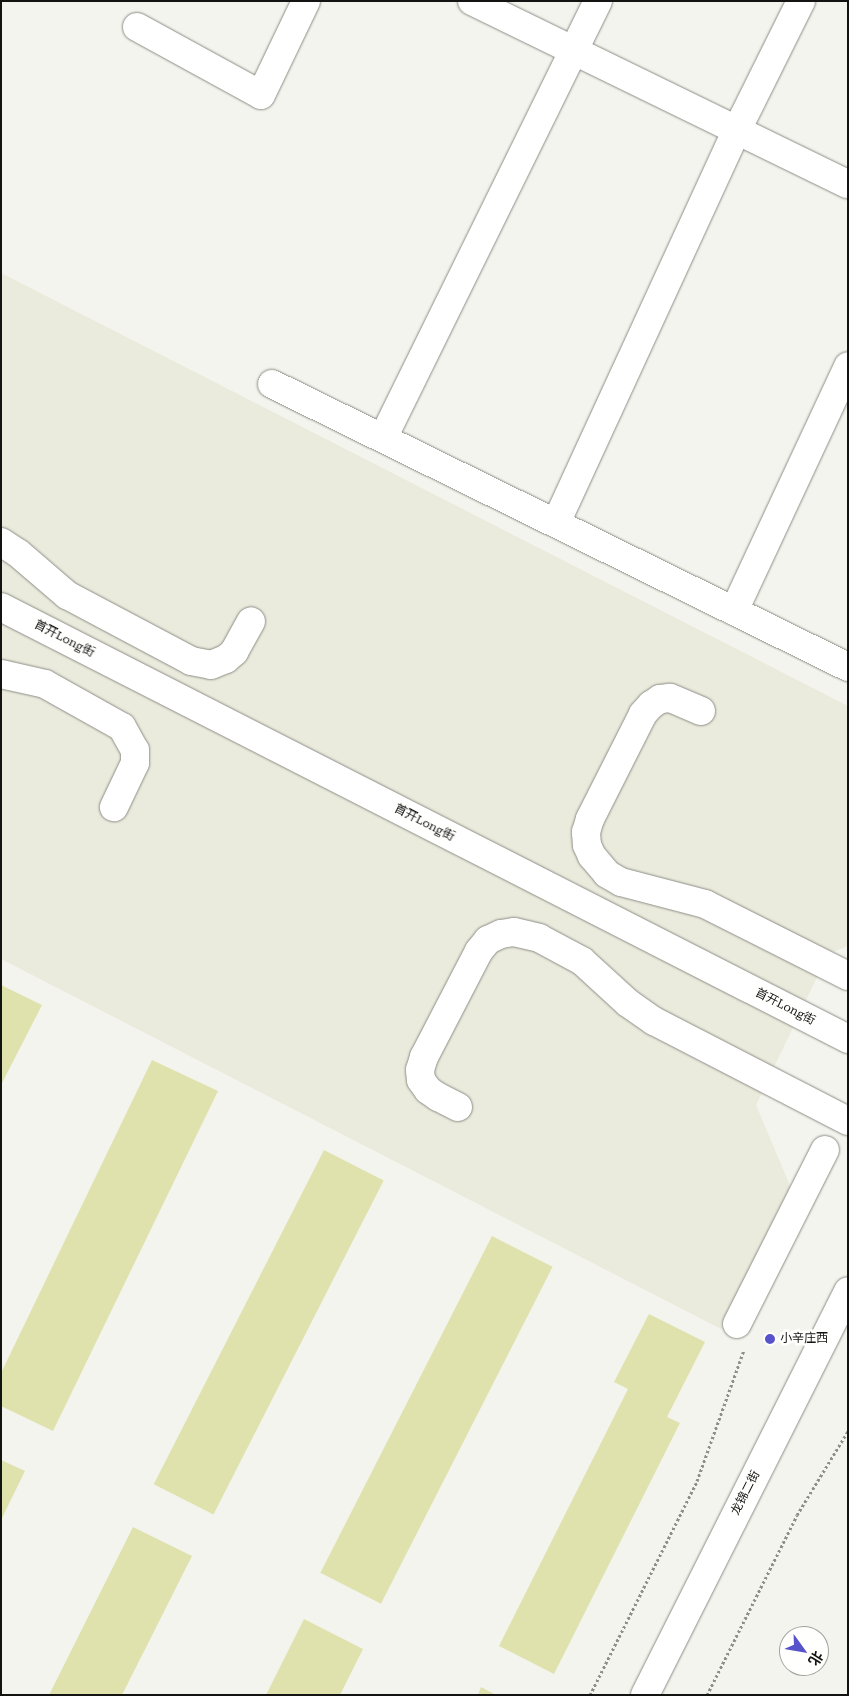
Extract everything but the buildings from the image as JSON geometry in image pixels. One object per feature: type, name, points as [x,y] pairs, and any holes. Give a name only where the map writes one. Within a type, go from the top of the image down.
[{"type":"street","points":[[137,27],[261,95],[306,1]]},
{"type":"street","points":[[472,1],[848,184]]},
{"type":"street","points":[[383,438],[598,1]]},
{"type":"street","points":[[556,523],[737,130],[801,1]]},
{"type":"street","points":[[734,611],[848,366]]},
{"type":"street","points":[[272,384],[848,667]]},
{"type":"street","points":[[1,542],[18,553],[67,595],[191,661],[211,665],[226,659],[234,652],[252,621]]},
{"type":"street","name":"首开Long街","points":[[1,607],[848,1039]]},
{"type":"street","points":[[1,674],[45,684],[122,727],[135,750],[135,763],[114,807]]},
{"type":"street","points":[[701,711],[670,698],[660,699],[643,714],[590,820],[586,832],[587,845],[592,856],[607,874],[621,882],[710,906],[848,976]]},
{"type":"street","points":[[458,1107],[428,1090],[421,1080],[420,1070],[424,1057],[479,951],[488,940],[501,934],[514,932],[539,938],[572,955],[645,1015],[848,1121]]},
{"type":"street","points":[[742,1334],[815,1182],[825,1150]]},
{"type":"street","name":"龙锦二街","points":[[645,1695],[848,1291]]},
{"type":"path","points":[[590,1695],[697,1481],[742,1334]]},
{"type":"path","points":[[707,1695],[797,1515],[848,1431]]},
{"type":"shaded area","points":[[1,273],[848,706],[848,946],[828,954],[756,1105],[791,1188],[721,1329],[1,959]]},
{"type":"place","name":"小辛庄西","points":[[770,1339]]}]
